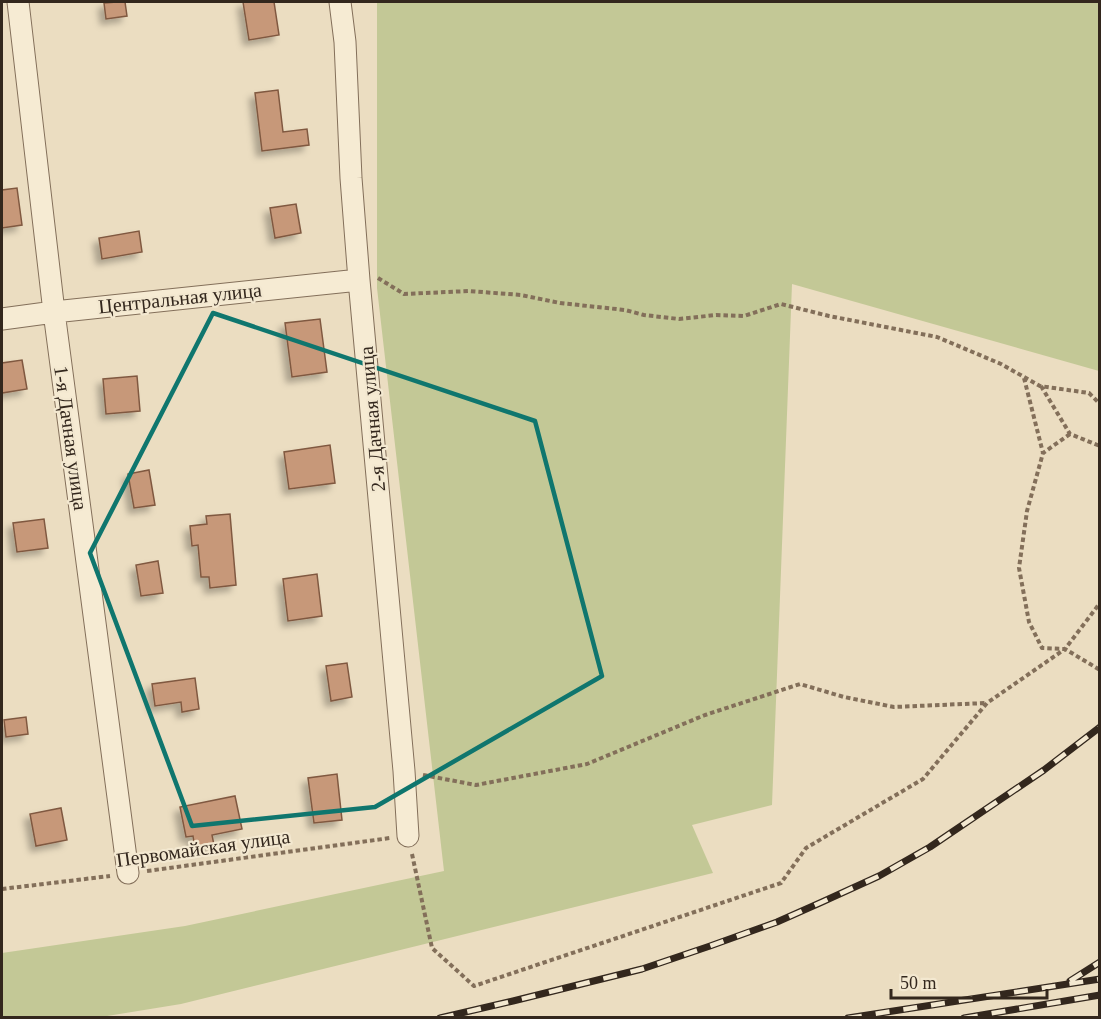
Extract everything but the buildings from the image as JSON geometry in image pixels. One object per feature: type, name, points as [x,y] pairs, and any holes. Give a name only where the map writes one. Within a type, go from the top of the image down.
[{"type":"street","name":"1-я Дачная улица","points":[[18,2],[54,312],[128,873]]},
{"type":"street","name":"2-я Дачная улица","points":[[340,2],[345,42],[351,178],[359,280],[408,836]]},
{"type":"street","name":"Центральная улица","points":[[2,319],[359,280]]},
{"type":"path","points":[[359,280],[379,278],[404,294],[469,291],[521,295],[560,303],[626,310],[644,315],[679,319],[716,315],[744,316],[781,304],[829,316],[937,337],[1001,364],[1040,386],[1089,393],[1100,404]]},
{"type":"path","points":[[1024,376],[1043,453],[1027,511],[1019,568],[1029,621],[1042,648],[1065,649],[1100,670]]},
{"type":"path","points":[[1040,386],[1070,434],[1100,446]]},
{"type":"path","points":[[1043,453],[1070,434]]},
{"type":"path","points":[[408,836],[432,948],[474,986],[781,883],[806,848],[923,779],[987,703],[1065,649],[1100,603]]},
{"type":"path","points":[[404,771],[476,785],[587,764],[705,715],[800,684],[844,697],[894,707],[987,703]]},
{"type":"path","name":"Первомайская улица","points":[[2,889],[408,836]]},
{"type":"highlighted area","points":[[213,313],[535,421],[602,676],[375,807],[192,826],[90,553]]},
{"type":"green space","points":[[377,2],[1099,2],[1099,371],[792,284],[772,805],[692,825],[713,873],[181,1004],[101,1017],[2,1017],[2,953],[185,926],[444,871],[377,288]]},
{"type":"railway","points":[[440,1018],[642,969],[777,922],[879,876],[930,847],[1044,770],[1100,727]]},
{"type":"railway","points":[[1070,981],[1100,962]]},
{"type":"railway","points":[[848,1018],[1100,979]]},
{"type":"railway","points":[[964,1018],[1100,995]]}]
